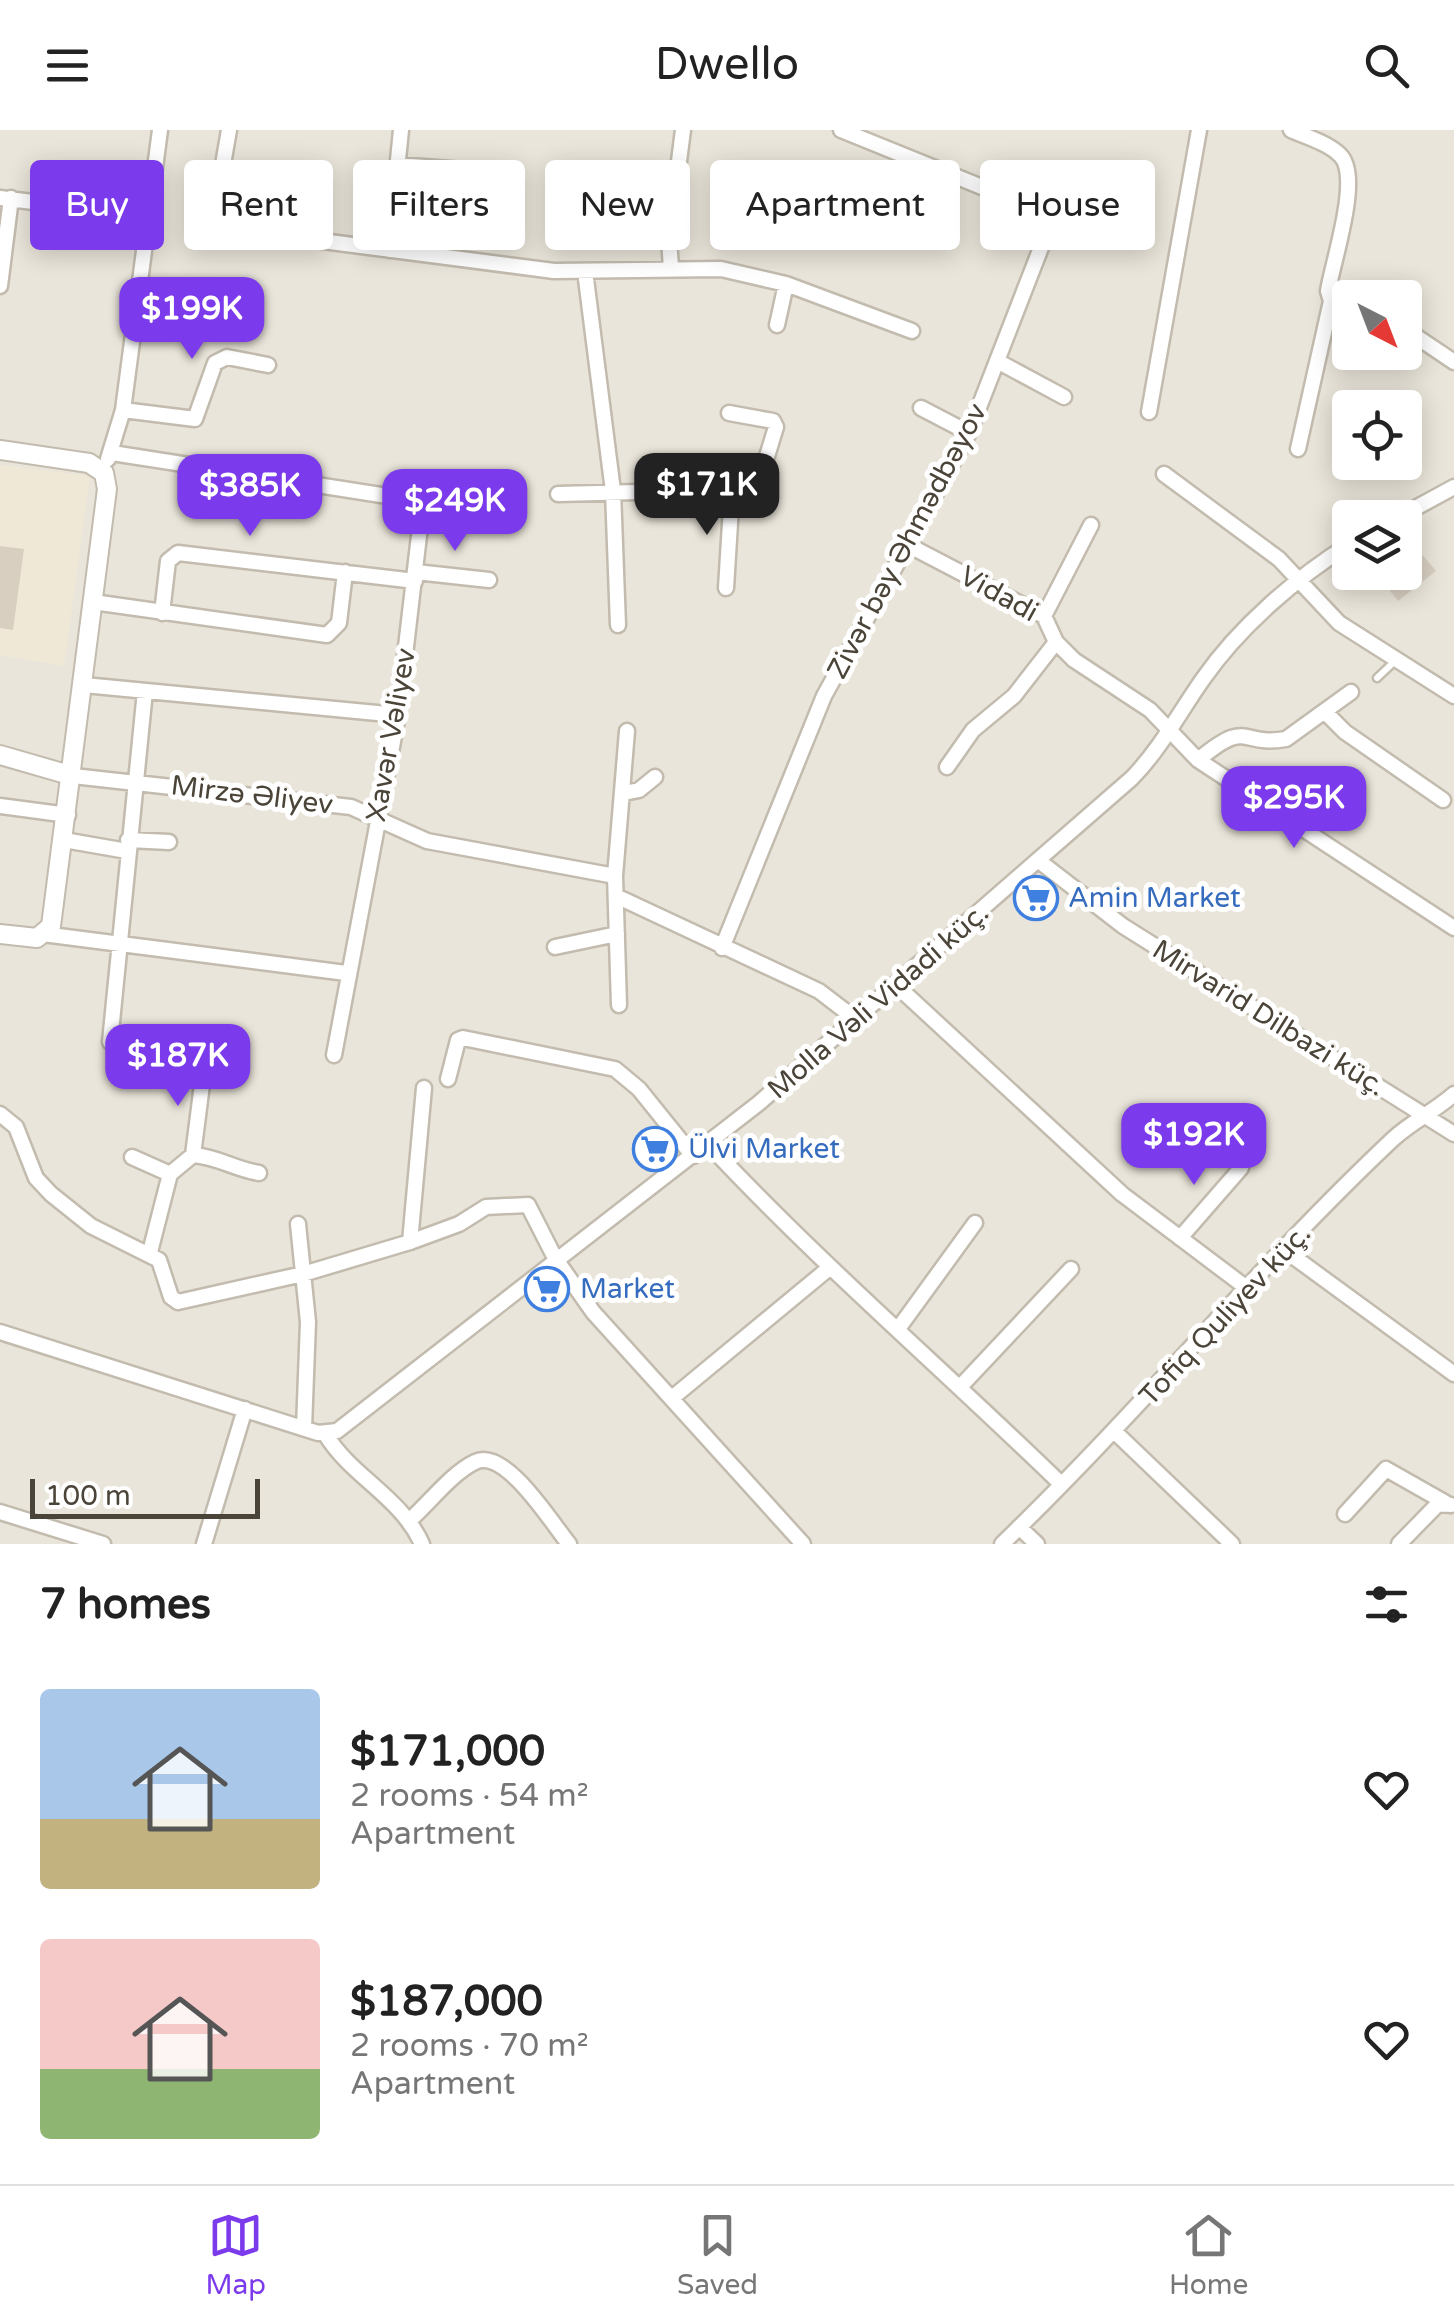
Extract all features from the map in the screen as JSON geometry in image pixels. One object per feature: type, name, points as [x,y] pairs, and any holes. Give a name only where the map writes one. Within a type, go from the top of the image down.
[{"type":"street","points":[[155,160],[160,130]]},
{"type":"street","points":[[229,130],[216,205],[224,223],[237,230],[353,245]]},
{"type":"street","points":[[399,160],[402,130]]},
{"type":"street","points":[[671,268],[669,239],[683,130]]},
{"type":"street","name":"Zivər bəy Əhmədbəyov","points":[[722,948],[824,696],[969,433],[1042,245],[1032,218],[1009,198],[841,130]]},
{"type":"street","points":[[1150,412],[1200,130]]},
{"type":"street","points":[[1291,130],[1342,156],[1351,176],[1328,290],[1331,301],[1298,449]]},
{"type":"street","points":[[0,286],[6,198]]},
{"type":"street","points":[[44,934],[50,926],[68,815],[106,490],[106,461],[123,410],[143,250]]},
{"type":"street","points":[[389,250],[584,271],[721,269],[786,284],[912,331]]},
{"type":"street","points":[[584,271],[613,492],[618,625]]},
{"type":"street","points":[[777,325],[786,284]]},
{"type":"street","points":[[1422,341],[1454,362]]},
{"type":"street","points":[[123,410],[194,419],[215,363],[228,357],[268,364]]},
{"type":"street","points":[[999,362],[1064,397]]},
{"type":"street","points":[[922,408],[969,433]]},
{"type":"street","points":[[558,494],[751,491],[762,483],[776,428],[767,418],[729,413]]},
{"type":"street","points":[[0,450],[106,461]]},
{"type":"street","name":"Xavər Vəliyev","points":[[106,461],[413,500],[422,510],[398,714],[346,973],[334,1055]]},
{"type":"street","points":[[1164,474],[1279,558],[1339,623],[1454,696]]},
{"type":"street","points":[[1422,504],[1454,487]]},
{"type":"street","points":[[726,588],[732,491]]},
{"type":"street","points":[[1044,616],[1092,525]]},
{"type":"street","name":"Vidadi","points":[[906,544],[1044,616],[1056,642],[1074,660],[1150,710],[1198,760],[1454,928]]},
{"type":"street","points":[[162,613],[168,561],[178,553],[345,572],[488,580]]},
{"type":"street","name":"Molla Vəli Vidadi küç.","points":[[326,1435],[346,1426],[555,1258],[693,1156],[897,986],[1132,778],[1171,731],[1222,655],[1299,582],[1332,557]]},
{"type":"street","points":[[93,602],[326,636],[339,623],[345,572]]},
{"type":"street","points":[[947,768],[973,730],[1014,696],[1056,642]]},
{"type":"street","points":[[84,685],[398,714]]},
{"type":"street","points":[[110,1042],[145,691]]},
{"type":"street","points":[[1198,760],[1224,738],[1248,734],[1286,739],[1351,692]]},
{"type":"street","points":[[1326,713],[1345,732],[1444,800]]},
{"type":"street","points":[[619,1005],[615,876],[627,731]]},
{"type":"street","name":"Mirzə Əliyev","points":[[0,755],[73,776],[136,780],[351,807],[410,837],[615,876]]},
{"type":"street","points":[[624,793],[638,790],[655,777]]},
{"type":"street","points":[[0,806],[68,815]]},
{"type":"street","points":[[64,840],[127,845],[169,842]]},
{"type":"street","name":"Mirvarid Dilbazi küç.","points":[[1038,861],[1123,926],[1454,1134]]},
{"type":"street","points":[[616,896],[819,991],[857,1020]]},
{"type":"street","points":[[0,934],[44,934],[346,973]]},
{"type":"street","points":[[555,947],[618,934]]},
{"type":"street","points":[[897,986],[1122,1194],[1248,1290]]},
{"type":"street","points":[[448,1079],[458,1040],[463,1038],[614,1069],[639,1089],[693,1156]]},
{"type":"street","points":[[150,1252],[170,1174],[193,1154],[205,1061]]},
{"type":"street","points":[[410,1242],[424,1088]]},
{"type":"street","name":"Tofiq Quliyev küç.","points":[[1002,1544],[1115,1432],[1283,1249],[1394,1138],[1454,1094]]},
{"type":"street","points":[[0,1114],[16,1127],[36,1178],[51,1194],[92,1226],[160,1260],[172,1297],[178,1302],[304,1274],[459,1224],[486,1207],[518,1202],[534,1211],[555,1258],[593,1312],[803,1544]]},
{"type":"street","points":[[708,1144],[828,1269],[898,1329],[1061,1484]]},
{"type":"street","points":[[193,1154],[217,1156],[234,1169],[260,1173]]},
{"type":"street","points":[[132,1157],[170,1174]]},
{"type":"street","points":[[1180,1238],[1241,1168]]},
{"type":"street","points":[[898,1329],[976,1223]]},
{"type":"street","points":[[298,1224],[308,1322],[304,1428]]},
{"type":"street","points":[[1283,1249],[1454,1374]]},
{"type":"street","points":[[672,1398],[828,1269]]},
{"type":"street","points":[[960,1387],[1071,1269]]},
{"type":"street","points":[[0,1332],[326,1435],[338,1452],[411,1519],[422,1544]]},
{"type":"street","points":[[204,1544],[245,1409]]},
{"type":"street","points":[[1115,1432],[1232,1544]]},
{"type":"street","points":[[411,1519],[473,1462],[488,1458],[500,1462],[515,1477],[569,1544]]},
{"type":"street","points":[[1345,1514],[1386,1469],[1450,1505]]},
{"type":"street","points":[[1399,1544],[1438,1504],[1450,1505]]},
{"type":"street","points":[[0,1512],[70,1539],[104,1544]]},
{"type":"street","points":[[1019,1527],[1037,1544]]},
{"type":"lane","points":[[1377,678],[1397,659]]},
{"type":"shaded area","points":[[0,130],[1454,130],[1454,1544],[0,1544]]},
{"type":"shaded area","points":[[0,465],[90,476],[64,666],[0,655]]},
{"type":"building","points":[[0,546],[24,549],[13,630],[0,628]]},
{"type":"building","points":[[1422,554],[1436,571],[1422,582]]},
{"type":"building","points":[[1389,590],[1412,590],[1398,601]]},
{"type":"place","name":"Amin Market","points":[[1036,898]]},
{"type":"place","name":"Ülvi Market","points":[[655,1149]]},
{"type":"place","name":"Market","points":[[547,1289]]}]
